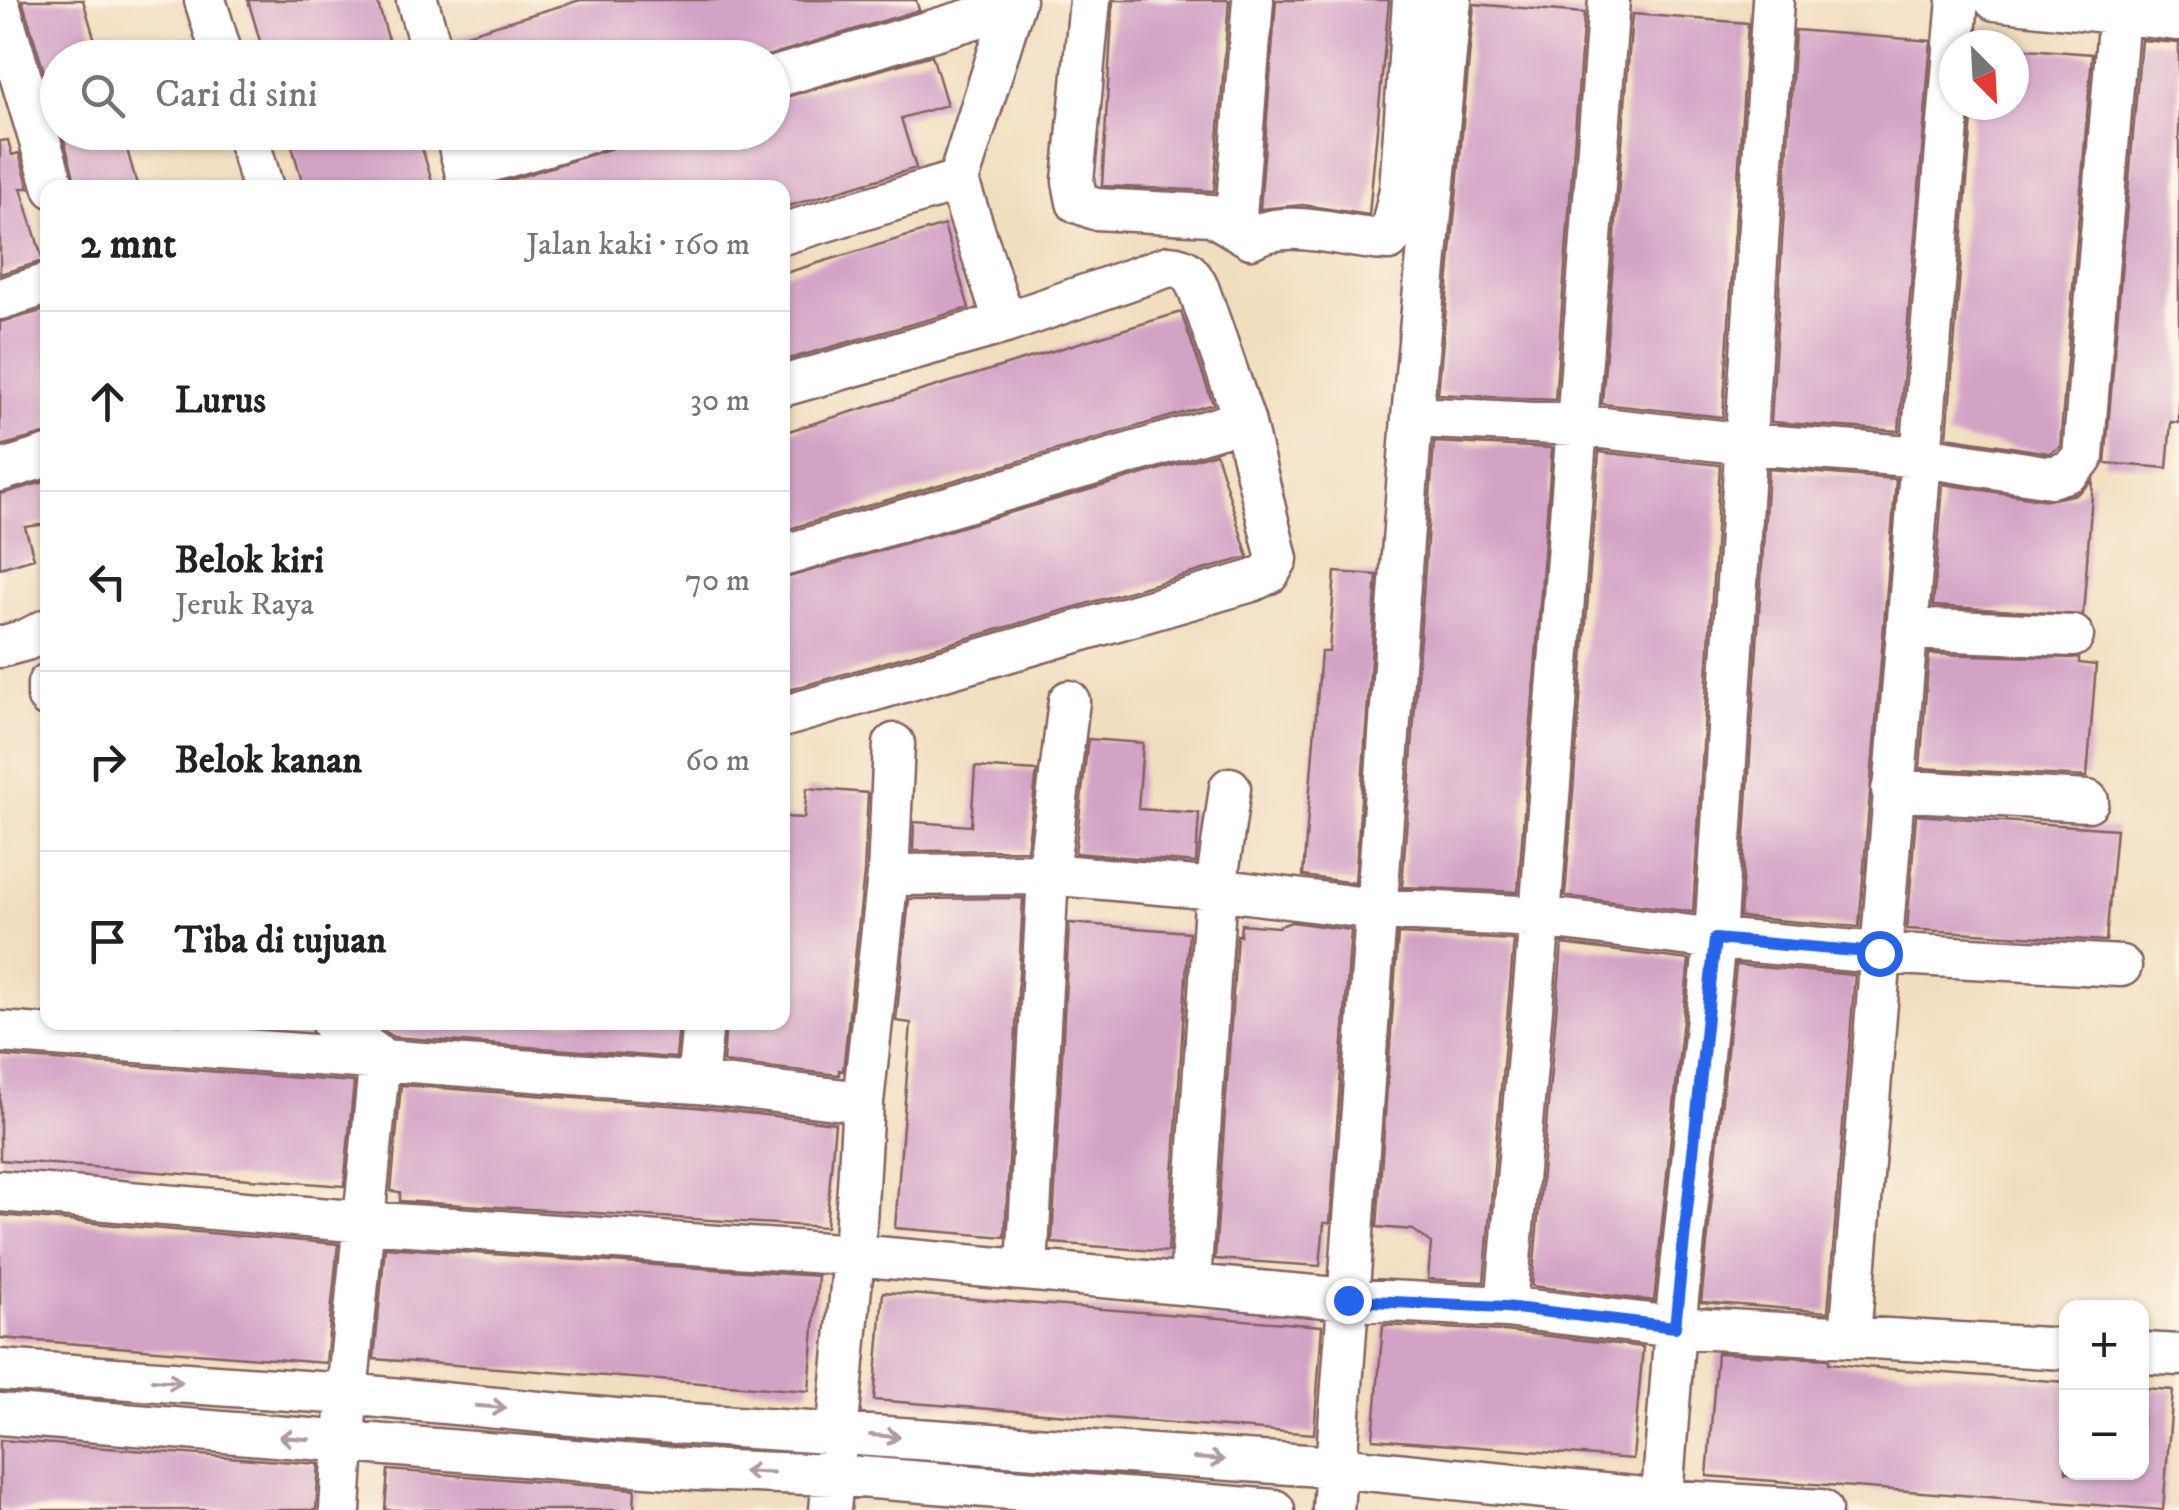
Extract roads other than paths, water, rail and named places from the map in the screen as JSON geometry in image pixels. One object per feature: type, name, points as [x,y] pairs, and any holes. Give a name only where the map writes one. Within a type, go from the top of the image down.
[{"type":"street","points":[[205,0],[217,40]]},
{"type":"street","points":[[1090,0],[1073,181],[1076,202],[1094,210],[1212,216],[1251,238],[1265,230],[1312,231],[1368,240],[1389,240],[1400,190],[1413,0]]},
{"type":"street","points":[[1235,229],[1254,0]]},
{"type":"street","points":[[1332,1510],[1412,417],[1451,0]]},
{"type":"street","points":[[1506,1307],[1540,918],[1609,0]]},
{"type":"street","points":[[1662,1505],[1675,1327],[1715,939],[1774,0]]},
{"type":"street","points":[[1956,30],[1958,0]]},
{"type":"street","points":[[1995,0],[2120,7],[2179,20]]},
{"type":"street","points":[[430,3],[433,40]]},
{"type":"street","points":[[790,72],[1014,4]]},
{"type":"street","points":[[1005,323],[958,180],[1014,4]]},
{"type":"street","points":[[1412,417],[1574,426],[1923,457],[2051,477],[2070,471],[2082,457],[2120,7]]},
{"type":"street","points":[[0,8],[17,124],[49,180]]},
{"type":"street","points":[[1850,1337],[1949,120]]},
{"type":"street","points":[[251,150],[261,180]]},
{"type":"street","points":[[463,163],[516,150]]},
{"type":"street","points":[[790,232],[958,180]]},
{"type":"street","points":[[790,384],[1005,323],[1169,266],[1184,269],[1200,290],[1244,420],[1277,560],[1269,573],[1252,581],[790,715]]},
{"type":"street","points":[[0,299],[40,286]]},
{"type":"street","points":[[790,554],[1244,420]]},
{"type":"street","points":[[0,471],[40,458]]},
{"type":"street","points":[[1907,629],[2074,636]]},
{"type":"street","points":[[0,647],[40,632]]},
{"type":"street","points":[[1027,1269],[1048,874],[1068,701]]},
{"type":"street","points":[[832,1493],[854,1255],[862,1102],[888,875],[894,744]]},
{"type":"street","points":[[1190,1284],[1216,889],[1230,788]]},
{"type":"street","points":[[1892,790],[2088,802]]},
{"type":"street","points":[[888,875],[1048,874],[1216,889],[1374,909],[1540,918],[1715,939],[1879,953],[2121,966]]},
{"type":"street","points":[[342,1030],[380,1057]]},
{"type":"street","points":[[697,1082],[702,1030]]},
{"type":"street","points":[[0,1032],[697,1082],[862,1102]]},
{"type":"street","points":[[340,1510],[380,1057]]},
{"type":"street","points":[[0,1191],[364,1222],[854,1255],[1348,1300],[1506,1307],[1675,1327],[2059,1348]]},
{"type":"street","points":[[2149,1352],[2179,1354]]},
{"type":"street","points":[[0,1370],[348,1394],[615,1419],[1336,1468],[1662,1505],[1821,1510]]},
{"type":"street","points":[[99,1420],[100,1376]]},
{"type":"street","points":[[0,1414],[697,1470],[832,1493],[1274,1510]]}]
